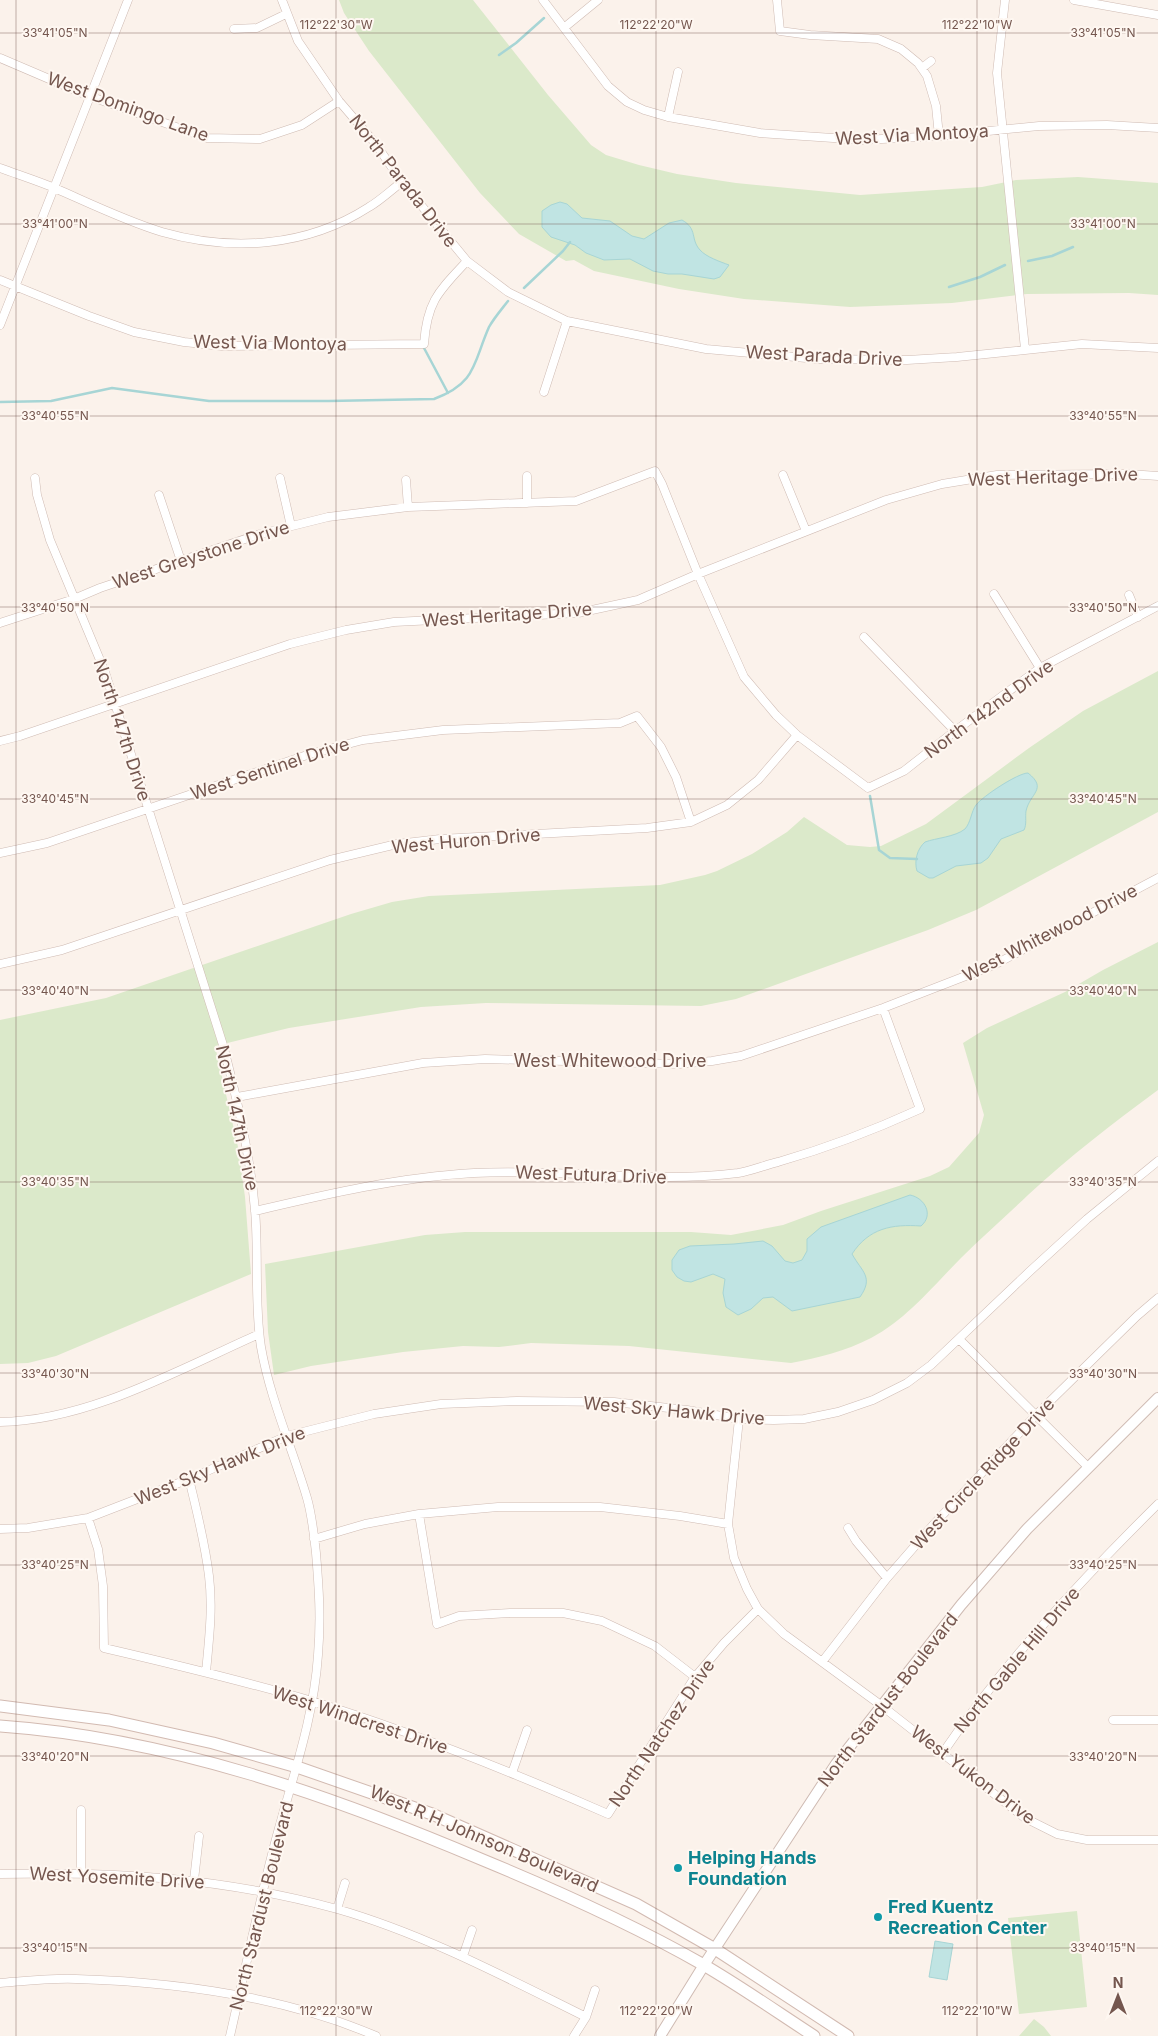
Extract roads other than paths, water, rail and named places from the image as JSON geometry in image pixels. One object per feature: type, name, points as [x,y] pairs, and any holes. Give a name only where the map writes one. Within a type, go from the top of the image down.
[{"type":"main road","name":"West R H Johnson Boulevard","points":[[0,1706],[145,1727],[213,1743],[546,1886],[634,1927],[704,1965],[814,2036]]},
{"type":"main road","name":"West R H Johnson Boulevard","points":[[0,1726],[59,1733],[147,1748],[210,1763],[295,1777],[432,1814],[636,1904],[714,1949],[848,2036]]},
{"type":"street","points":[[0,325],[128,0]]},
{"type":"street","name":"North Parada Drive","points":[[282,0],[298,40],[339,100],[375,143],[402,182],[467,261],[508,292],[567,321]]},
{"type":"street","name":"West Via Montoya","points":[[543,0],[608,86],[627,102],[644,110],[668,117],[731,130],[863,140],[940,136],[1039,126],[1107,125],[1158,128]]},
{"type":"street","points":[[565,27],[598,0]]},
{"type":"street","points":[[777,0],[780,31],[810,35],[878,39],[901,49],[922,68],[927,76],[933,94],[940,136]]},
{"type":"street","points":[[1005,0],[997,73],[1025,350]]},
{"type":"street","points":[[1074,0],[1158,15]]},
{"type":"street","points":[[234,29],[257,28],[286,14]]},
{"type":"street","name":"West Domingo Lane","points":[[0,58],[89,96],[207,138],[260,140],[302,125],[339,100]]},
{"type":"street","points":[[922,68],[931,61]]},
{"type":"street","points":[[668,117],[678,72]]},
{"type":"street","points":[[0,168],[162,232],[214,243],[257,243],[298,238],[335,224],[369,207],[402,182]]},
{"type":"street","name":"West Via Montoya","points":[[0,280],[134,332],[184,342],[222,346],[424,344],[427,318],[433,302],[439,291],[467,261]]},
{"type":"street","points":[[544,392],[567,321]]},
{"type":"street","name":"West Parada Drive","points":[[567,321],[706,350],[816,359],[907,360],[957,357],[1082,344],[1158,348]]},
{"type":"street","name":"West Greystone Drive","points":[[0,623],[260,534],[328,517],[408,507],[576,501],[655,471],[698,574]]},
{"type":"street","name":"West Heritage Drive","points":[[0,741],[290,644],[346,630],[394,622],[578,613],[638,600],[806,531],[914,491],[968,478],[1028,474],[1142,474],[1158,476]]},
{"type":"street","points":[[783,475],[806,531]]},
{"type":"street","points":[[527,476],[527,503]]},
{"type":"street","name":"North 147th Drive","points":[[35,478],[37,494],[50,540],[116,703],[179,910],[223,1045],[237,1098],[255,1211],[259,1334],[270,1390],[308,1500],[321,1602],[313,1702],[295,1777]]},
{"type":"street","points":[[280,478],[291,526]]},
{"type":"street","points":[[406,480],[408,507]]},
{"type":"street","points":[[159,495],[181,561]]},
{"type":"street","points":[[698,574],[744,677],[776,715],[797,735]]},
{"type":"street","points":[[994,594],[1040,668]]},
{"type":"street","points":[[1129,595],[1138,617]]},
{"type":"street","name":"North 142nd Drive","points":[[797,735],[868,788],[904,771],[954,731],[1040,668],[1158,606]]},
{"type":"street","points":[[864,637],[954,731]]},
{"type":"street","name":"West Sentinel Drive","points":[[0,853],[47,843],[310,754],[363,740],[443,730],[620,723],[637,716],[660,747],[676,777],[691,822]]},
{"type":"street","name":"West Huron Drive","points":[[0,964],[62,950],[330,860],[397,844],[440,839],[647,828],[691,822],[727,805],[758,780],[797,735]]},
{"type":"street","name":"West Whitewood Drive","points":[[237,1098],[423,1063],[485,1059],[679,1064],[712,1062],[741,1056],[883,1008],[994,965],[1158,878]]},
{"type":"street","name":"West Futura Drive","points":[[255,1211],[327,1194],[411,1178],[475,1173],[598,1174],[676,1178],[740,1172],[814,1151],[920,1110],[883,1008]]},
{"type":"street","name":"West Sky Hawk Drive","points":[[0,1529],[28,1528],[88,1518],[188,1479],[287,1436],[374,1414],[441,1404],[517,1401],[614,1402],[687,1410],[739,1419],[774,1420],[804,1419],[838,1412],[873,1400],[907,1383],[931,1365],[960,1340],[1080,1225],[1158,1161]]},
{"type":"street","name":"West Circle Ridge Drive","points":[[822,1662],[887,1578],[1036,1415],[1158,1298]]},
{"type":"street","points":[[0,1422],[24,1422],[68,1413],[127,1393],[259,1334]]},
{"type":"street","points":[[960,1340],[1088,1467]]},
{"type":"street","name":"North Stardust Boulevard","points":[[660,2036],[714,1949],[836,1764],[962,1605],[1021,1536],[1158,1398]]},
{"type":"street","name":"West Yukon Drive","points":[[739,1419],[728,1524],[734,1558],[758,1609],[784,1634],[882,1706],[1025,1818],[1057,1834],[1087,1840],[1158,1840]]},
{"type":"street","points":[[188,1479],[200,1522],[209,1577],[210,1629],[206,1672]]},
{"type":"street","name":"North Gable Hill Drive","points":[[942,1754],[970,1713],[1024,1647],[1074,1591],[1158,1504]]},
{"type":"street","points":[[314,1539],[365,1524],[419,1514],[498,1507],[600,1508],[680,1516],[728,1524]]},
{"type":"street","points":[[419,1514],[437,1624],[459,1616],[510,1613],[563,1613],[602,1621],[655,1646],[696,1677]]},
{"type":"street","name":"West Windcrest Drive","points":[[88,1518],[98,1549],[103,1586],[104,1648],[206,1672],[313,1702],[425,1740],[512,1773],[608,1814]]},
{"type":"street","points":[[848,1528],[856,1541],[887,1578]]},
{"type":"street","name":"North Natchez Drive","points":[[608,1814],[696,1677],[724,1643],[758,1609]]},
{"type":"street","points":[[1113,1720],[1158,1720]]},
{"type":"street","points":[[512,1773],[528,1730]]},
{"type":"street","name":"North Stardust Boulevard","points":[[230,2036],[279,1828],[295,1777]]},
{"type":"street","points":[[81,1810],[81,1873]]},
{"type":"street","points":[[194,1880],[199,1836]]},
{"type":"street","name":"West Yosemite Drive","points":[[0,1874],[81,1873],[158,1876],[194,1880],[337,1909],[463,1956],[586,2017]]},
{"type":"street","points":[[337,1909],[344,1883]]},
{"type":"street","points":[[463,1956],[472,1930]]},
{"type":"street","points":[[0,1982],[74,1979],[164,1984],[239,1996],[292,2008],[354,2026],[376,2036]]},
{"type":"street","points":[[574,2036],[586,2017],[595,1990]]},
{"type":"water","points":[[560,202],[567,204],[582,218],[610,221],[632,236],[644,239],[669,223],[682,220],[690,227],[697,246],[703,253],[729,265],[720,277],[714,279],[653,271],[630,259],[604,260],[586,253],[575,245],[551,237],[542,227],[542,211]]},
{"type":"water","points":[[1028,773],[1034,778],[1037,787],[1026,811],[1024,830],[1001,839],[988,858],[981,863],[956,866],[933,878],[929,878],[917,871],[917,855],[925,842],[961,832],[969,823],[974,808],[980,801],[1009,781]]},
{"type":"water","points":[[910,1195],[924,1203],[927,1212],[925,1222],[921,1226],[891,1227],[874,1233],[866,1238],[852,1254],[863,1270],[866,1279],[864,1290],[860,1297],[792,1311],[773,1297],[763,1298],[751,1309],[738,1315],[726,1307],[723,1293],[725,1279],[713,1274],[691,1282],[684,1281],[677,1277],[672,1270],[672,1260],[679,1250],[690,1246],[763,1241],[772,1246],[785,1261],[793,1263],[802,1260],[807,1251],[807,1239],[821,1227]]},
{"type":"water","points":[[935,1941],[953,1944],[947,1980],[929,1977]]},
{"type":"waterway","points":[[499,55],[516,43],[544,18]]},
{"type":"waterway","points":[[524,288],[570,242]]},
{"type":"waterway","points":[[1028,261],[1052,256],[1073,247]]},
{"type":"waterway","points":[[949,287],[980,277],[1005,265]]},
{"type":"waterway","points":[[0,402],[51,401],[112,388],[209,401],[434,399],[448,393],[466,379],[476,361],[489,327],[508,301]]},
{"type":"waterway","points":[[424,348],[448,393]]},
{"type":"waterway","points":[[870,796],[879,850],[890,858],[917,859]]},
{"type":"place","name":"Helping Hands Foundation","points":[[678,1868]]},
{"type":"place","name":"Fred Kuentz Recreation Center","points":[[878,1917]]}]
